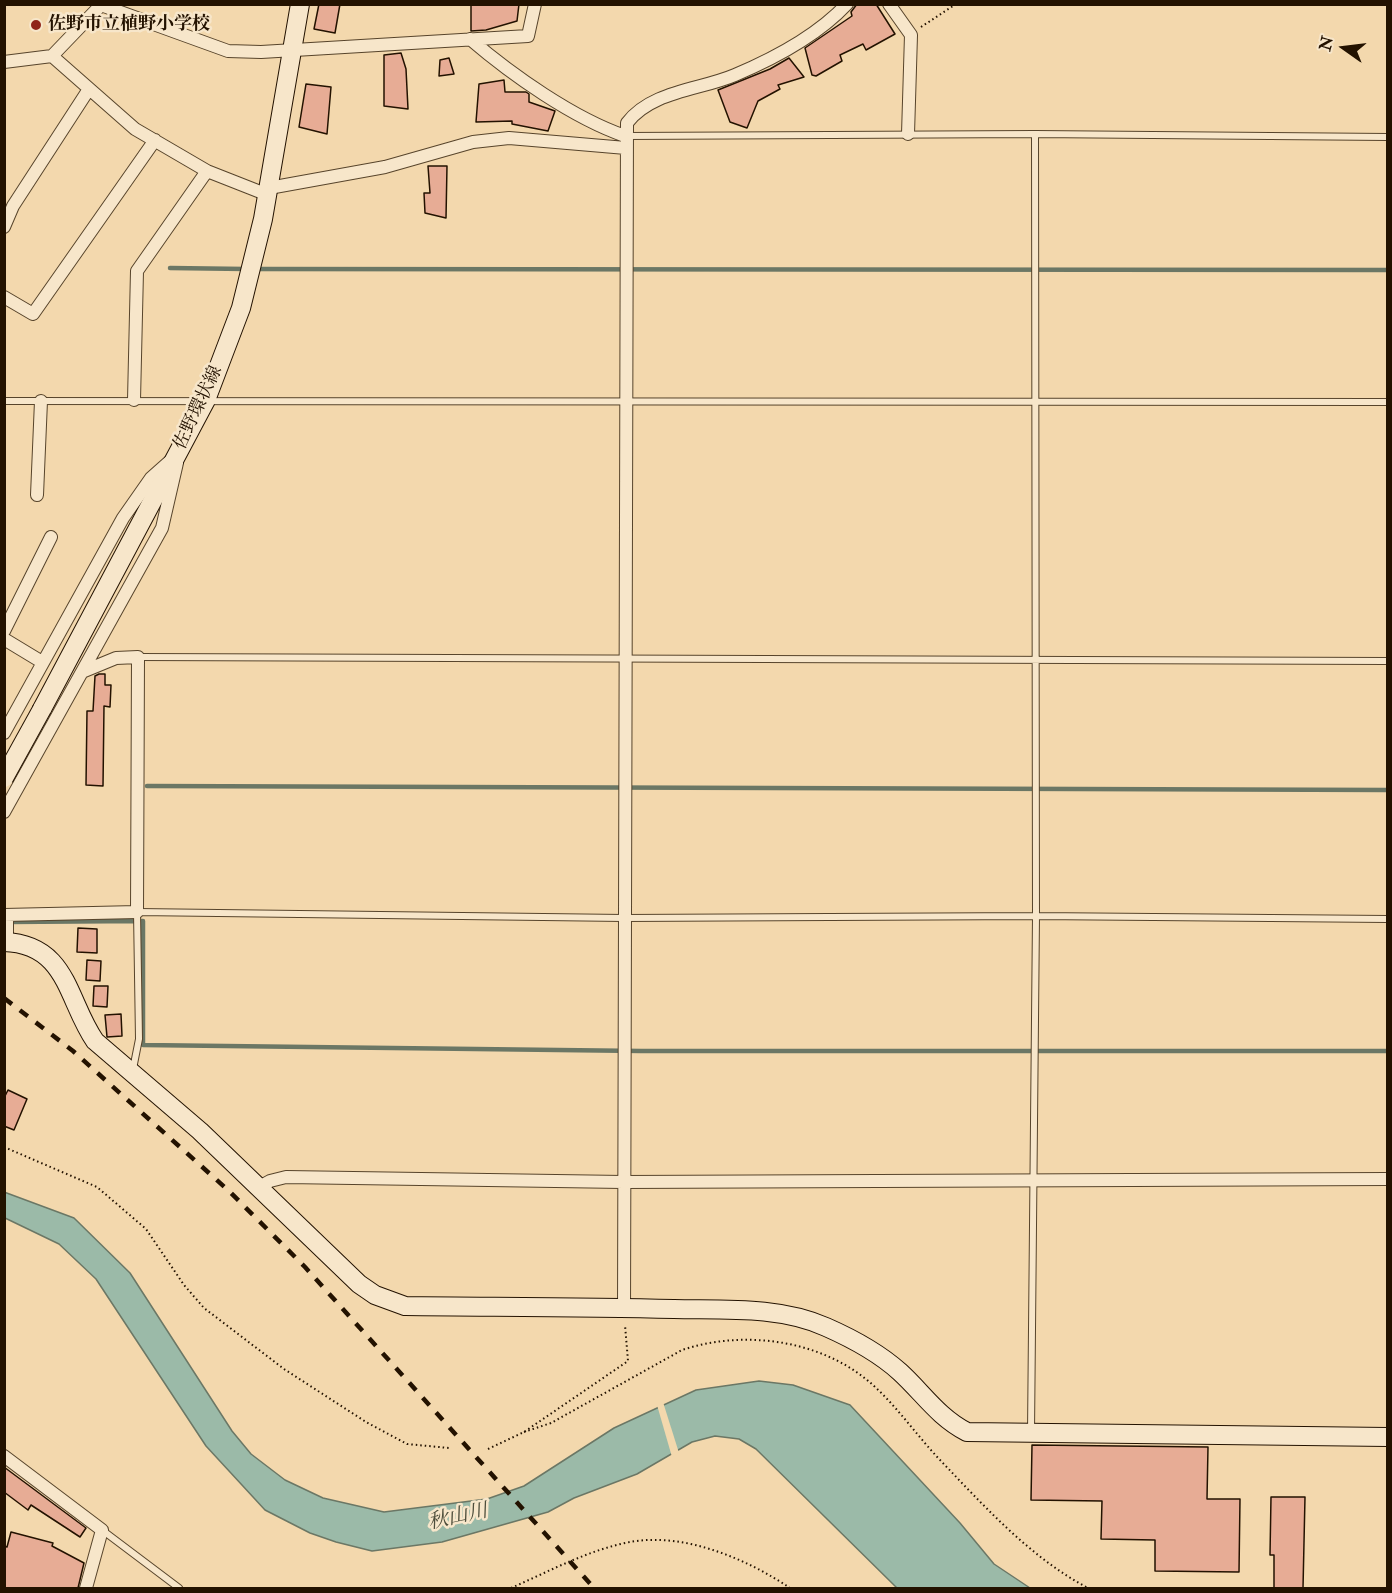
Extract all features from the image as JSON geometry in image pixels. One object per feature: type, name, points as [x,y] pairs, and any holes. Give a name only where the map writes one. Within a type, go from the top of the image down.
[{"type":"street","name":"佐野環状線","points":[[13,779],[42,708],[206,399],[241,308],[268,191],[300,4]]},
{"type":"street","points":[[4,62],[52,56],[101,5],[228,51],[261,52],[291,48],[528,36],[535,4]]},
{"type":"street","points":[[624,1308],[627,123],[635,112],[653,101],[733,76],[770,58],[810,33],[847,4]]},
{"type":"street","points":[[889,4],[911,35],[908,134]]},
{"type":"street","points":[[470,39],[549,96],[626,142]]},
{"type":"street","points":[[52,56],[135,129],[207,171],[268,191],[385,166],[473,142],[509,138],[626,142]]},
{"type":"street","points":[[4,227],[13,206],[89,89]]},
{"type":"street","points":[[4,297],[33,314],[155,140]]},
{"type":"street","points":[[134,400],[137,271],[207,171]]},
{"type":"street","points":[[37,495],[41,401]]},
{"type":"street","points":[[4,733],[45,663],[123,518],[151,478],[179,453]]},
{"type":"street","points":[[4,812],[13,779],[162,528],[171,497],[179,453]]},
{"type":"street","points":[[4,631],[51,537]]},
{"type":"street","points":[[4,639],[45,663]]},
{"type":"street","points":[[78,673],[116,658],[138,657],[137,912],[6,916],[6,942],[29,947],[57,964],[71,990],[82,1023],[95,1041],[261,1186],[359,1284],[389,1302],[405,1306],[749,1311],[793,1316],[825,1326],[860,1344],[900,1372],[923,1398],[956,1426],[967,1432],[1388,1437]]},
{"type":"street","points":[[261,1186],[286,1177],[623,1182],[1388,1179]]},
{"type":"street","points":[[4,1456],[102,1530],[86,1588]]},
{"type":"lane","points":[[626,142],[908,134],[1388,137]]},
{"type":"lane","points":[[1031,1434],[1036,916],[1035,134]]},
{"type":"lane","points":[[4,401],[206,399],[1388,402]]},
{"type":"lane","points":[[138,657],[1388,661]]},
{"type":"lane","points":[[4,769],[13,779]]},
{"type":"lane","points":[[131,1072],[135,1064],[139,1039],[137,912],[624,918],[1036,916],[1388,919]]},
{"type":"lane","points":[[102,1530],[179,1588]]},
{"type":"path","points":[[911,35],[956,4]]},
{"type":"path","points":[[4,1147],[97,1187],[111,1196],[146,1229],[184,1285],[204,1308],[284,1369],[366,1422],[407,1444],[449,1448]]},
{"type":"path","points":[[524,1432],[628,1361],[624,1308]]},
{"type":"path","points":[[488,1449],[550,1423],[682,1350],[700,1343],[756,1339],[809,1350],[836,1361],[873,1385],[940,1460],[1035,1553],[1088,1588]]},
{"type":"path","points":[[511,1588],[578,1557],[632,1542],[660,1541],[690,1544],[752,1567],[790,1588]]},
{"type":"water","name":"秋山川","points":[[4,1192],[74,1218],[130,1273],[232,1431],[251,1454],[285,1480],[323,1498],[384,1512],[487,1499],[524,1486],[614,1428],[696,1390],[759,1381],[793,1385],[850,1405],[960,1523],[994,1564],[1030,1588],[897,1588],[756,1449],[739,1439],[715,1436],[692,1442],[637,1474],[574,1498],[548,1512],[442,1542],[372,1551],[310,1533],[265,1510],[206,1446],[96,1279],[59,1244],[5,1218]]},
{"type":"pier","points":[[663,1402],[679,1453],[672,1457],[657,1405]]},
{"type":"building","points":[[319,4],[340,4],[335,33],[314,29]]},
{"type":"building","points":[[471,4],[519,4],[517,21],[486,30],[471,31]]},
{"type":"building","points":[[857,4],[876,4],[895,34],[866,50],[863,44],[840,55],[842,61],[816,76],[812,75],[805,48],[852,16],[851,12]]},
{"type":"building","points":[[401,53],[406,69],[408,109],[384,106],[384,55]]},
{"type":"building","points":[[449,58],[454,74],[439,76],[440,60]]},
{"type":"building","points":[[789,58],[804,77],[778,85],[780,89],[758,101],[747,128],[730,122],[718,90],[770,69]]},
{"type":"building","points":[[504,80],[505,92],[526,92],[529,94],[529,102],[555,111],[548,131],[512,124],[512,121],[476,122],[479,84]]},
{"type":"building","points":[[306,84],[331,87],[327,134],[299,127]]},
{"type":"building","points":[[428,166],[447,166],[446,218],[425,213],[424,193],[430,193]]},
{"type":"building","points":[[105,674],[105,685],[111,685],[110,707],[104,706],[103,786],[86,785],[87,711],[93,711],[95,676]]},
{"type":"building","points":[[78,928],[97,929],[97,953],[77,952]]},
{"type":"building","points":[[87,960],[101,961],[100,981],[86,980]]},
{"type":"building","points":[[94,986],[108,986],[107,1007],[93,1006]]},
{"type":"building","points":[[121,1014],[122,1036],[107,1037],[105,1015]]},
{"type":"building","points":[[8,1090],[27,1099],[14,1130],[4,1126],[4,1098]]},
{"type":"building","points":[[1032,1445],[1208,1447],[1207,1499],[1240,1499],[1239,1572],[1155,1571],[1155,1540],[1101,1539],[1102,1501],[1031,1500]]},
{"type":"building","points":[[4,1467],[86,1528],[80,1537],[31,1505],[28,1510],[4,1492]]},
{"type":"building","points":[[1271,1497],[1305,1497],[1303,1588],[1274,1588],[1274,1555],[1270,1555]]},
{"type":"building","points":[[11,1532],[53,1543],[52,1546],[84,1563],[78,1588],[4,1588],[4,1546],[7,1547]]},
{"type":"waterway","points":[[170,268],[246,269]]},
{"type":"waterway","points":[[254,269],[1388,270]]},
{"type":"waterway","points":[[147,786],[1388,790]]},
{"type":"waterway","points":[[7,922],[143,921],[143,1045],[641,1051],[1388,1051]]},
{"type":"railway","points":[[4,998],[73,1051],[229,1191],[305,1267],[594,1588]]},
{"type":"place","name":"佐野市立植野小学校","points":[[36,25]]}]
